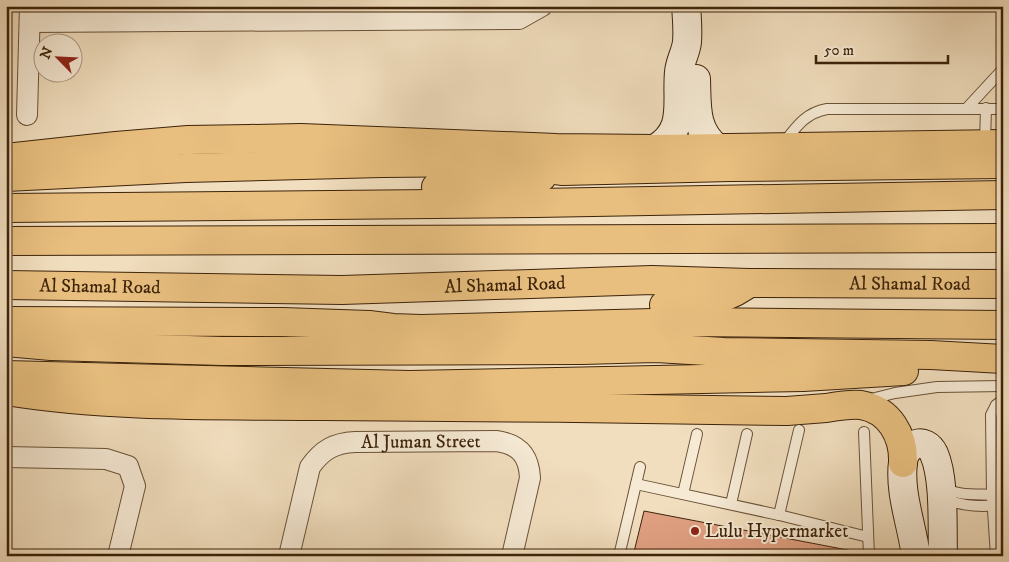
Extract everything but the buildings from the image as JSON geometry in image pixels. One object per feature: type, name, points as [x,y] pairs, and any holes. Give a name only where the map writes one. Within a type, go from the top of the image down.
[{"type":"highway","points":[[6,158],[125,145],[250,138],[301,138],[556,148],[655,149],[994,144]]},
{"type":"highway","points":[[6,177],[186,168],[382,163],[490,162],[563,170],[1003,164]]},
{"type":"highway","points":[[250,206],[286,194],[511,183],[531,180],[563,170]]},
{"type":"highway","points":[[6,208],[546,203],[1003,195]]},
{"type":"highway","points":[[6,241],[1003,238]]},
{"type":"highway","name":"Al Shamal Road","points":[[6,285],[342,290],[652,280],[749,283],[1003,284]]},
{"type":"highway","points":[[369,325],[405,318],[698,304],[725,297],[749,283]]},
{"type":"highway","points":[[6,321],[283,322],[421,329],[682,322],[1003,325]]},
{"type":"highway","points":[[656,348],[697,337],[810,323]]},
{"type":"highway","points":[[6,342],[51,346],[222,351],[656,348],[724,352],[931,355],[1003,359]]},
{"type":"highway","points":[[6,375],[426,384],[803,377],[1003,365]]},
{"type":"highway","points":[[6,391],[90,401],[238,405],[787,411],[849,405],[862,406],[875,410],[894,426],[903,450],[903,463]]},
{"type":"street","points":[[27,115],[30,14],[519,18],[542,6]]},
{"type":"street","points":[[655,149],[670,138],[677,121],[678,74],[687,44],[686,6]]},
{"type":"street","points":[[687,44],[694,59],[698,121],[704,136],[716,148]]},
{"type":"street","name":"Al Juman Street","points":[[289,556],[310,467],[318,456],[329,447],[342,442],[507,443],[517,448],[525,456],[529,466],[530,478],[512,556]]},
{"type":"street","points":[[916,556],[904,495],[903,463],[904,455],[912,445],[924,444],[929,447],[935,457],[941,492],[943,556]]},
{"type":"street","points":[[6,457],[106,459],[128,466],[136,486],[118,556]]},
{"type":"lane","points":[[967,108],[1003,69]]},
{"type":"lane","points":[[986,108],[994,144]]},
{"type":"lane","points":[[781,146],[802,120],[818,111],[827,109],[1003,109]]},
{"type":"lane","points":[[849,405],[895,393],[937,387],[1003,386]]},
{"type":"lane","points":[[996,556],[998,500],[991,415],[996,404],[1003,400]]},
{"type":"lane","points":[[779,515],[799,430]]},
{"type":"lane","points":[[864,432],[869,556]]},
{"type":"lane","points":[[682,494],[696,434]]},
{"type":"lane","points":[[731,504],[747,434]]},
{"type":"lane","points":[[619,556],[640,467]]},
{"type":"lane","points":[[636,484],[731,504],[868,537]]},
{"type":"lane","points":[[941,492],[957,503],[998,500]]},
{"type":"place","name":"Lulu Hypermarket","points":[[695,531]]}]
